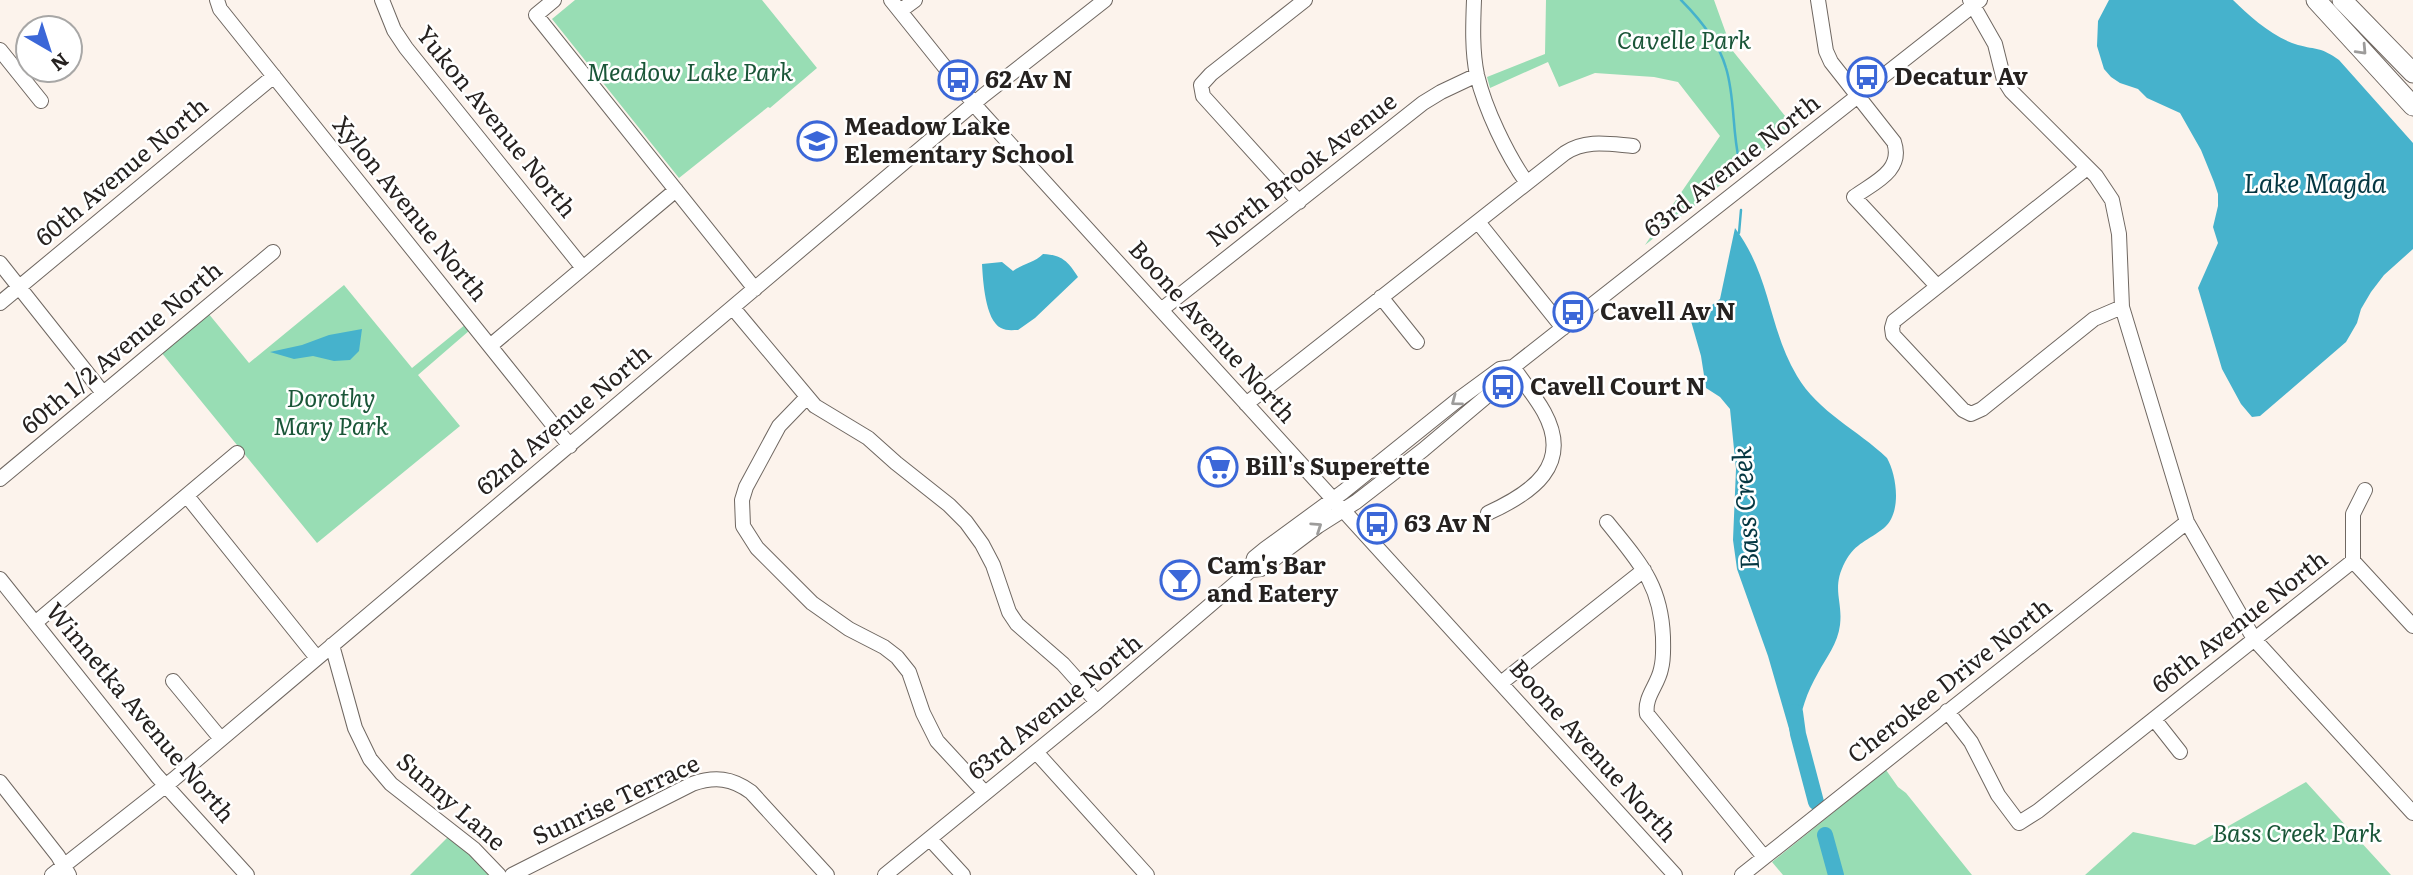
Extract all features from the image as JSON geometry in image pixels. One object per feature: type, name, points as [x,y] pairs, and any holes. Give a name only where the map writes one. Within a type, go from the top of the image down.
[{"type":"highway","points":[[2316,0],[2413,106]]},
{"type":"highway","points":[[2342,0],[2413,74]]},
{"type":"highway","points":[[2359,0],[2413,65]]},
{"type":"street","name":"Xylon Avenue North","points":[[217,0],[220,9],[570,446]]},
{"type":"street","name":"Yukon Avenue North","points":[[382,0],[394,30],[406,48],[583,268]]},
{"type":"street","points":[[554,0],[536,15],[755,289]]},
{"type":"street","points":[[896,6],[915,0]]},
{"type":"street","name":"62nd Avenue North","points":[[52,875],[67,870],[974,104],[1105,0]]},
{"type":"street","points":[[1299,202],[1203,96],[1201,85],[1211,74],[1305,0]]},
{"type":"street","points":[[1474,0],[1477,75],[1509,155],[1527,183]]},
{"type":"street","points":[[1818,0],[1826,51],[1838,72],[1894,142],[1897,151],[1893,167],[1854,197],[1937,286]]},
{"type":"street","points":[[1974,2],[1995,44],[2004,80],[2011,90],[2108,193],[2117,220],[2122,307],[2187,522],[2254,639],[2413,813]]},
{"type":"street","name":"63rd Avenue North","points":[[885,875],[1097,702],[1251,570],[1261,569],[1423,450],[1507,380],[1513,367],[1974,2]]},
{"type":"street","name":"Boone Avenue North","points":[[896,6],[974,104],[1675,875]]},
{"type":"street","points":[[0,50],[41,101]]},
{"type":"street","name":"North Brook Avenue","points":[[1161,310],[1423,103],[1477,75]]},
{"type":"street","name":"60th Avenue North","points":[[0,303],[274,76]]},
{"type":"street","points":[[1246,404],[1565,153],[1582,144],[1633,146]]},
{"type":"street","points":[[2087,168],[1894,321],[1892,328],[1894,335],[1919,363],[1963,410],[1971,414],[1982,409],[2094,319],[2122,307]]},
{"type":"street","points":[[490,346],[676,190]]},
{"type":"street","points":[[1478,222],[1563,328]]},
{"type":"street","name":"60th 1/2 Avenue North","points":[[0,479],[273,252]]},
{"type":"street","points":[[0,263],[103,393]]},
{"type":"street","points":[[1381,297],[1417,342]]},
{"type":"street","points":[[733,308],[807,397],[827,415],[868,438],[966,522],[993,565],[1009,612],[1017,624],[1063,664],[1097,702]]},
{"type":"street","points":[[1488,513],[1530,490],[1548,469],[1553,455],[1551,426],[1513,367]]},
{"type":"street","name":"63rd Avenue North","points":[[1251,570],[1254,558],[1455,402],[1500,369],[1513,367]]},
{"type":"street","points":[[807,397],[779,426],[747,487],[742,500],[743,526],[757,548],[812,603],[849,629],[897,657],[909,672],[923,713],[937,741],[985,793]]},
{"type":"street","points":[[35,623],[237,453]]},
{"type":"street","points":[[2365,490],[2353,514],[2353,561],[2412,624]]},
{"type":"street","points":[[187,496],[317,658]]},
{"type":"street","name":"Cherokee Drive North","points":[[1742,875],[2187,522]]},
{"type":"street","points":[[1607,523],[1644,570],[1656,593],[1661,611],[1663,659],[1661,673],[1648,700],[1647,715],[1764,858]]},
{"type":"street","name":"66th Avenue North","points":[[1947,712],[1971,742],[1998,795],[2019,823],[2038,811],[2353,561]]},
{"type":"street","points":[[1501,683],[1644,570]]},
{"type":"street","name":"Winnetka Avenue North","points":[[0,579],[165,786],[247,875]]},
{"type":"street","name":"Sunny Lane","points":[[332,645],[355,728],[370,760],[391,784],[474,849],[499,875]]},
{"type":"street","points":[[173,681],[221,739]]},
{"type":"street","name":"66th Avenue North","points":[[2154,719],[2180,752]]},
{"type":"street","points":[[1036,752],[1147,875]]},
{"type":"street","name":"Sunrise Terrace","points":[[512,875],[692,784],[718,778],[740,784],[751,792],[827,875]]},
{"type":"street","points":[[0,782],[67,870]]},
{"type":"street","points":[[930,839],[963,875]]},
{"type":"green space","name":"Meadow Lake Park","points":[[575,0],[762,0],[817,68],[679,178],[552,19]]},
{"type":"green space","name":"Cavelle Park","points":[[1546,0],[1714,0],[1732,50],[1794,127],[1645,245],[1720,136],[1678,82],[1654,77],[1595,73],[1559,87],[1548,62],[1490,88],[1487,77],[1545,54]]},
{"type":"green space","name":"Dorothy Mary Park","points":[[344,285],[412,368],[466,324],[470,330],[418,375],[460,426],[317,543],[161,352],[208,313],[249,363]]},
{"type":"green space","points":[[1886,770],[1972,875],[1783,875],[1772,862]]},
{"type":"green space","name":"Bass Creek Park","points":[[2306,782],[2391,875],[2085,875],[2133,832],[2195,845]]},
{"type":"green space","points":[[449,836],[491,875],[410,875]]},
{"type":"water","name":"Lake Magda","points":[[2109,0],[2233,0],[2271,32],[2298,45],[2323,51],[2339,60],[2413,143],[2413,249],[2384,275],[2371,292],[2346,342],[2260,416],[2252,417],[2241,404],[2222,369],[2198,288],[2218,243],[2213,227],[2218,206],[2214,182],[2201,150],[2180,113],[2147,98],[2138,89],[2120,83],[2104,69],[2097,46],[2098,21]]},
{"type":"water","points":[[1735,228],[1756,264],[1780,339],[1797,376],[1816,400],[1887,458],[1895,484],[1895,504],[1890,521],[1853,550],[1841,571],[1838,587],[1841,616],[1839,632],[1811,687],[1802,710],[1798,734],[1792,739],[1768,656],[1737,569],[1733,540],[1736,469],[1730,409],[1720,397],[1706,388],[1701,356],[1691,321],[1720,299]]},
{"type":"water","points":[[1043,254],[1064,260],[1078,277],[1035,318],[1018,330],[1001,328],[991,317],[988,308],[982,264],[1002,262],[1013,271]]},
{"type":"water","points":[[362,329],[359,351],[350,360],[334,361],[313,356],[294,359],[270,352],[302,345],[329,335]]},
{"type":"waterway","name":"Bass Creek","points":[[1681,0],[1708,31],[1723,59],[1731,90],[1739,160]]},
{"type":"waterway","name":"Bass Creek","points":[[1739,233],[1741,210]]},
{"type":"waterway","name":"Bass Creek","points":[[1795,712],[1816,802]]},
{"type":"waterway","name":"Bass Creek","points":[[1825,835],[1836,875]]},
{"type":"place","name":"Decatur Av","points":[[1867,77]]},
{"type":"place","name":"62 Av N","points":[[958,80]]},
{"type":"place","name":"Meadow Lake Elementary School","points":[[817,141]]},
{"type":"place","name":"Cavell Av N","points":[[1573,312]]},
{"type":"place","name":"Cavell Court N","points":[[1503,387]]},
{"type":"place","name":"Bill's Superette","points":[[1218,467]]},
{"type":"place","name":"63 Av N","points":[[1377,524]]},
{"type":"place","name":"Cam's Bar and Eatery","points":[[1180,580]]}]
